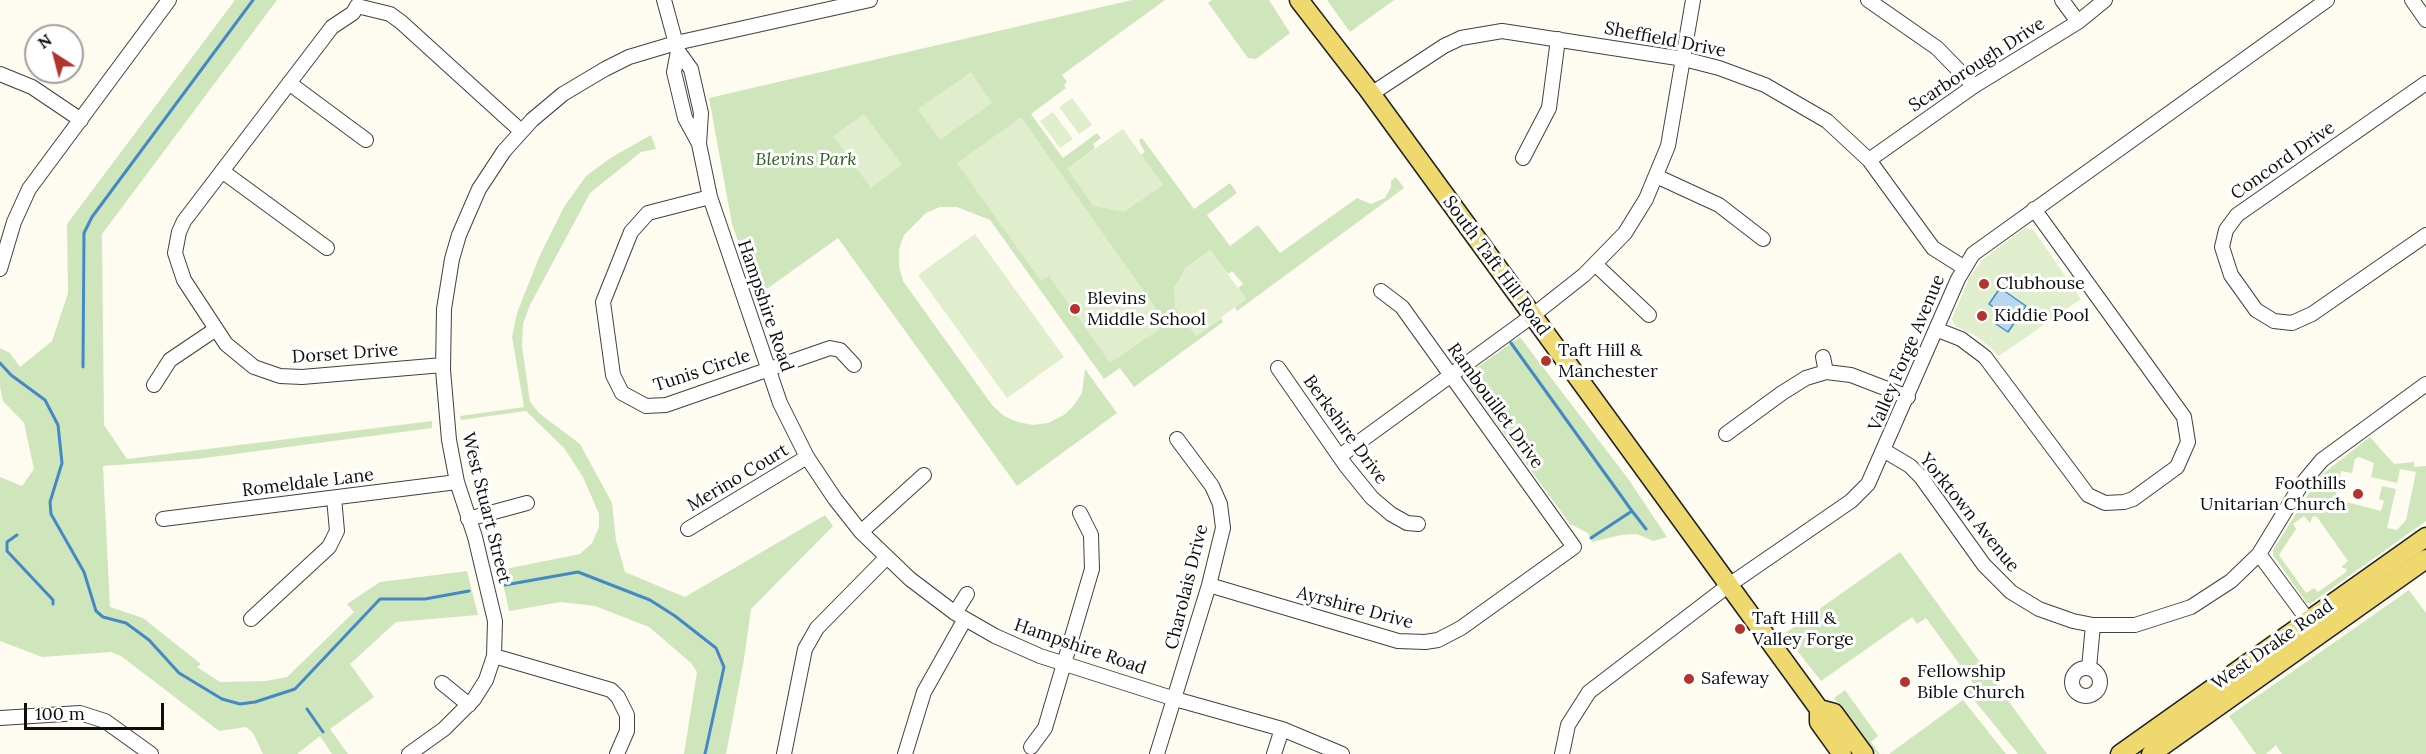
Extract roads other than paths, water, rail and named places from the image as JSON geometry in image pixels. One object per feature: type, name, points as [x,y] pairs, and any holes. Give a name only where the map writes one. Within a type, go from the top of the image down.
[{"type":"main road","name":"South Taft Hill Road","points":[[1299,0],[1371,94],[1819,709],[1833,714],[1864,754]]},
{"type":"main road","name":"West Drake Road","points":[[2151,754],[2426,537]]},
{"type":"main road","name":"West Drake Road","points":[[2120,754],[2313,627],[2426,559]]},
{"type":"main road","name":"South Taft Hill Road","points":[[1819,709],[1819,722],[1842,754]]},
{"type":"street","points":[[0,269],[14,222],[28,189],[169,0]]},
{"type":"street","name":"Hampshire Road","points":[[664,0],[677,47],[691,69],[699,101],[699,144],[710,197],[780,403],[807,457],[834,499],[861,532],[886,558],[960,616],[995,636],[1064,663],[1175,699],[1282,729],[1342,754]]},
{"type":"street","name":"West Stuart Street","points":[[409,754],[444,729],[469,705],[486,680],[494,656],[495,621],[490,596],[457,482],[449,440],[443,365],[447,284],[459,235],[479,189],[521,131],[548,106],[589,77],[629,57],[870,0]]},
{"type":"street","points":[[1340,456],[1532,316],[1595,264],[1625,233],[1656,176],[1668,146],[1693,0]]},
{"type":"street","points":[[1868,0],[1937,48],[1974,86]]},
{"type":"street","points":[[2062,0],[2078,22]]},
{"type":"street","name":"Scarborough Drive","points":[[1869,160],[1974,86],[2078,22],[2105,0]]},
{"type":"street","name":"Valley Forge Avenue","points":[[1562,754],[1568,725],[1589,692],[1729,585],[1851,501],[1868,484],[1938,330],[1963,267],[1973,254],[2327,0]]},
{"type":"street","points":[[2412,0],[2426,20]]},
{"type":"street","name":"Dorset Drive","points":[[443,365],[302,377],[280,376],[243,361],[226,344],[183,280],[169,253],[184,221],[222,171],[339,20],[353,13],[357,6],[380,11],[401,22],[521,131]]},
{"type":"street","name":"Sheffield Drive","points":[[1371,94],[1435,51],[1461,39],[1502,31],[1683,59],[1740,74],[1790,97],[1827,121],[1869,160],[1933,248],[1963,267]]},
{"type":"street","points":[[1523,158],[1549,108],[1558,39]]},
{"type":"street","points":[[0,74],[32,87],[81,120]]},
{"type":"street","points":[[289,83],[366,140]]},
{"type":"street","name":"Concord Drive","points":[[2426,83],[2237,215],[2226,230],[2222,247],[2231,275],[2256,310],[2274,321],[2292,323],[2312,314],[2426,235]]},
{"type":"street","points":[[222,171],[327,248]]},
{"type":"street","points":[[1656,176],[1719,205],[1764,239]]},
{"type":"street","name":"Tunis Circle","points":[[710,197],[648,213],[631,232],[603,302],[616,383],[629,398],[655,406],[830,348],[840,350],[854,365]]},
{"type":"street","points":[[1938,330],[1961,339],[1985,357],[2088,495],[2105,503],[2124,502],[2177,467],[2186,451],[2188,433],[2184,417],[2034,209]]},
{"type":"street","points":[[1595,264],[1649,315]]},
{"type":"street","name":"Rambouillet Drive","points":[[1381,291],[1402,307],[1574,547]]},
{"type":"street","points":[[154,385],[176,355],[216,329]]},
{"type":"street","points":[[1822,357],[1826,372]]},
{"type":"street","name":"Berkshire Drive","points":[[1278,368],[1340,456],[1380,506],[1407,523],[1418,524]]},
{"type":"street","points":[[1725,434],[1806,378],[1826,372],[1851,375],[1908,397]]},
{"type":"street","name":"Yorktown Avenue","points":[[1885,450],[1910,466],[1921,477],[1984,565],[2011,592],[2056,616],[2093,625],[2135,626],[2191,608],[2231,581],[2259,554],[2301,485],[2322,460],[2426,384]]},
{"type":"street","name":"Charolais Drive","points":[[1158,754],[1209,585],[1223,528],[1220,504],[1212,486],[1177,439]]},
{"type":"street","name":"Merino Court","points":[[688,529],[807,457]]},
{"type":"street","points":[[861,532],[924,475]]},
{"type":"street","name":"Romeldale Lane","points":[[163,519],[457,482]]},
{"type":"street","points":[[251,620],[328,547],[337,531],[334,498]]},
{"type":"street","points":[[468,519],[527,503]]},
{"type":"street","points":[[1031,747],[1045,728],[1094,557],[1091,535],[1080,513]]},
{"type":"street","name":"Ayrshire Drive","points":[[1209,585],[1398,641],[1425,642],[1438,640],[1461,628],[1574,547]]},
{"type":"street","points":[[2259,554],[2313,627]]},
{"type":"street","points":[[784,754],[805,649],[817,628],[886,558]]},
{"type":"street","points":[[905,754],[924,692],[960,616],[966,594]]},
{"type":"street","points":[[2089,668],[2093,625]]},
{"type":"street","points":[[494,656],[611,690],[627,714],[627,732],[617,754]]},
{"type":"street","points":[[442,683],[469,705]]},
{"type":"street","points":[[0,718],[80,713],[105,721],[147,753]]},
{"type":"street","points":[[1274,754],[1282,729]]},
{"type":"water","points":[[2000,288],[2026,306],[2008,332],[1996,324],[2003,314],[1989,304]]},
{"type":"waterway","points":[[83,367],[84,233],[92,217],[253,0]]},
{"type":"waterway","points":[[1511,343],[1632,511]]},
{"type":"waterway","points":[[0,363],[11,375],[45,400],[58,425],[62,463],[50,502],[51,514],[84,572],[96,611],[103,617],[126,623],[149,640],[179,673],[222,699],[240,704],[255,702],[295,689],[380,599],[425,599],[469,591]]},
{"type":"waterway","points":[[1591,538],[1632,511],[1646,529]]},
{"type":"waterway","points":[[17,535],[7,542],[7,551],[53,600],[53,604]]},
{"type":"waterway","points":[[505,585],[578,572],[650,600],[716,648],[724,667],[705,754]]},
{"type":"waterway","points":[[307,709],[323,732]]},
{"type":"place","name":"Clubhouse","points":[[1984,284]]},
{"type":"place","name":"Blevins Middle School","points":[[1075,309]]},
{"type":"place","name":"Kiddie Pool","points":[[1982,316]]},
{"type":"place","name":"Taft Hill & Manchester","points":[[1546,361]]},
{"type":"place","name":"Foothills Unitarian Church","points":[[2358,494]]},
{"type":"place","name":"Taft Hill & Valley Forge","points":[[1740,629]]},
{"type":"place","name":"Safeway","points":[[1689,679]]},
{"type":"place","name":"Fellowship Bible Church","points":[[1905,682]]},
{"type":"park label","name":"Blevins Park","points":[[806,160]]}]
